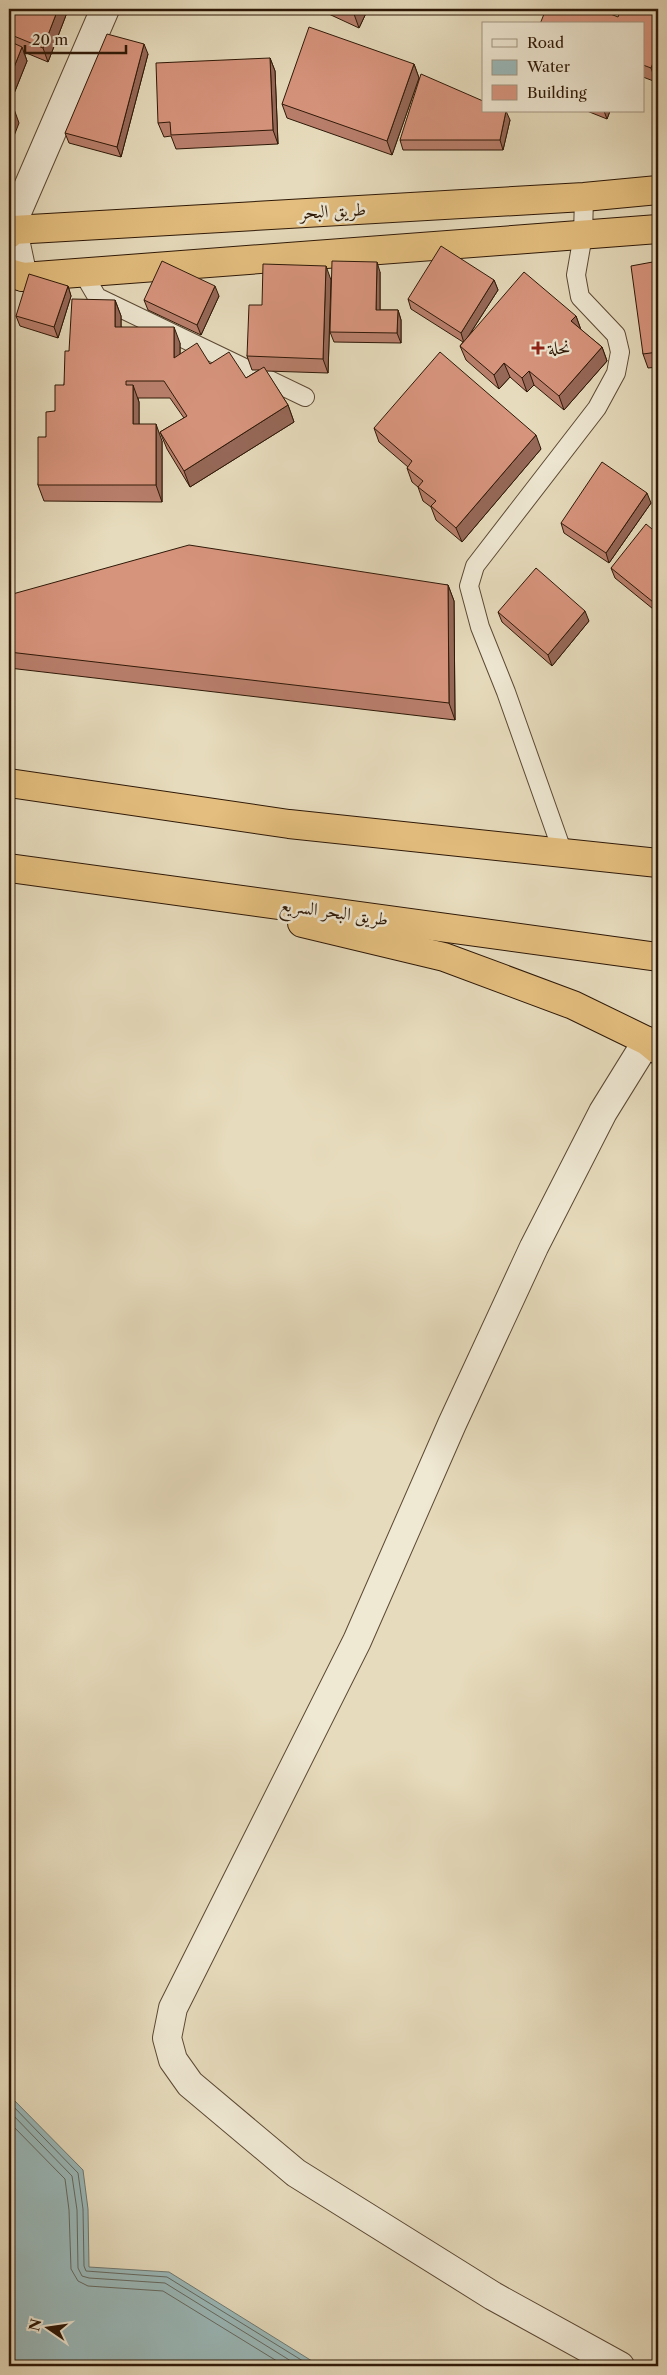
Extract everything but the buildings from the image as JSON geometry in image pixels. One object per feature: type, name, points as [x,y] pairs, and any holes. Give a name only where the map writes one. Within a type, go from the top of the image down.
[{"type":"highway","name":"طريق البحر","points":[[11,232],[658,190]]},
{"type":"highway","points":[[16,275],[84,273],[658,229]]},
{"type":"highway","points":[[9,783],[290,824],[658,863]]},
{"type":"highway","name":"طريق البحر السريع","points":[[9,868],[658,957]]},
{"type":"highway","points":[[147,886],[444,957],[573,1005],[653,1046]]},
{"type":"street","points":[[16,275],[11,232],[15,217],[104,9]]},
{"type":"street","points":[[620,2366],[493,2296],[296,2173],[190,2084],[173,2060],[167,2038],[173,2008],[357,1641],[452,1424],[534,1247],[603,1112],[653,1046]]},
{"type":"lane","points":[[563,853],[506,692],[480,627],[469,586],[474,566],[597,408],[616,373],[620,352],[616,335],[580,297],[576,275],[583,235],[584,196]]},
{"type":"lane","points":[[84,273],[98,297],[305,396]]},
{"type":"water","points":[[9,2095],[83,2170],[88,2209],[89,2267],[169,2272],[320,2366],[9,2366]]},
{"type":"place","name":"نحلة","points":[[538,348]]}]
